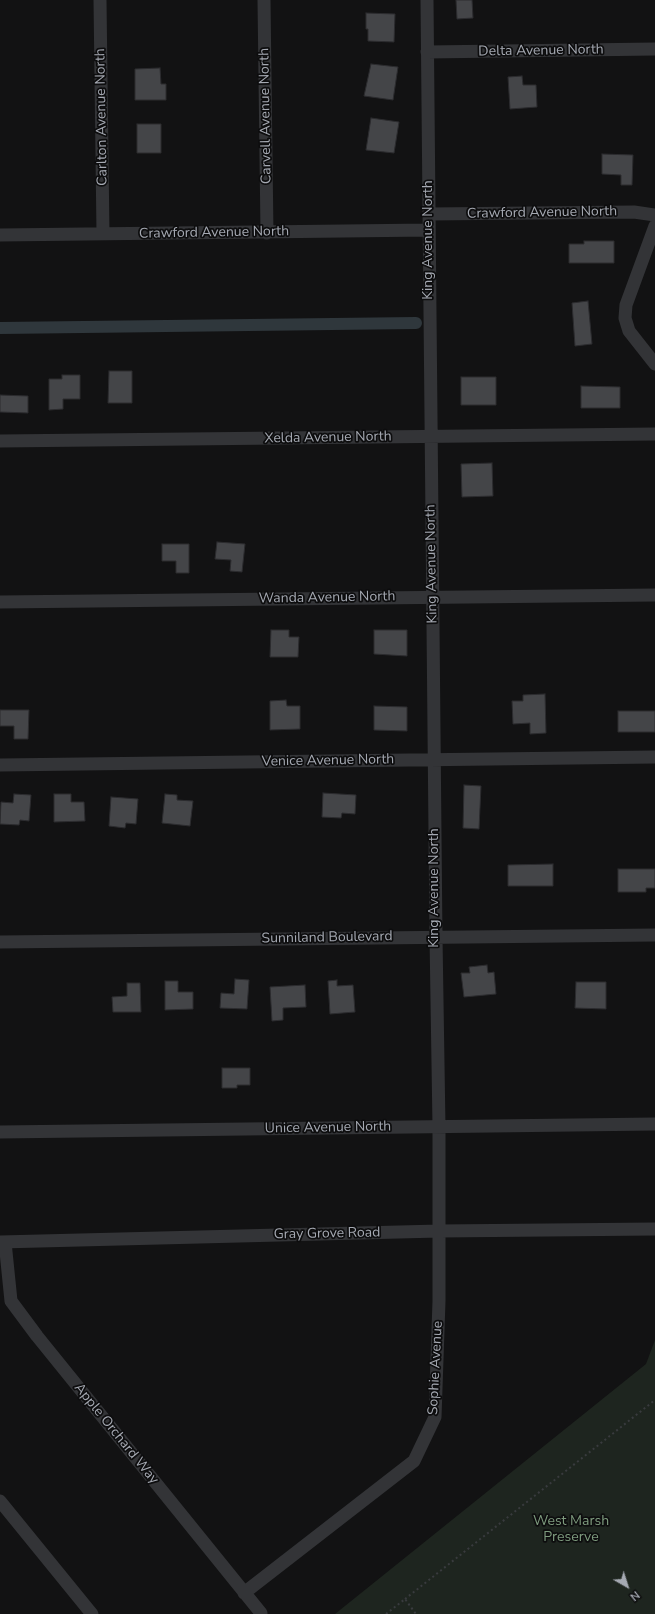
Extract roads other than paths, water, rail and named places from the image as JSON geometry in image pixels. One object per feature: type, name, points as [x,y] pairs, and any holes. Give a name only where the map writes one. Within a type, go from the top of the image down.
[{"type":"street","name":"Carlton Avenue North","points":[[100,0],[103,234]]},
{"type":"street","name":"Carvell Avenue North","points":[[264,0],[267,233]]},
{"type":"street","name":"King Avenue North","points":[[426,0],[439,1127]]},
{"type":"street","name":"Delta Avenue North","points":[[427,52],[655,49]]},
{"type":"street","name":"Crawford Avenue North","points":[[429,214],[634,212],[655,215]]},
{"type":"street","points":[[655,226],[626,305],[625,318],[629,331],[655,364]]},
{"type":"street","name":"Crawford Avenue North","points":[[0,235],[429,230]]},
{"type":"street","name":"Xelda Avenue North","points":[[0,441],[655,434]]},
{"type":"street","name":"Wanda Avenue North","points":[[0,602],[655,596]]},
{"type":"street","name":"Venice Avenue North","points":[[0,765],[655,757]]},
{"type":"street","name":"Sunniland Boulevard","points":[[0,942],[655,935]]},
{"type":"street","name":"Unice Avenue North","points":[[0,1132],[655,1124]]},
{"type":"street","name":"Sophie Avenue","points":[[244,1593],[414,1461],[435,1417],[439,1231],[439,1127]]},
{"type":"street","name":"Gray Grove Road","points":[[3,1242],[439,1231],[655,1229]]},
{"type":"street","name":"Apple Orchard Way","points":[[3,1242],[11,1301],[37,1336],[261,1613]]},
{"type":"street","points":[[0,1501],[92,1614]]},
{"type":"waterway","points":[[0,328],[416,323]]},
{"type":"park label","name":"West Marsh Preserve","points":[[571,1530]]}]
